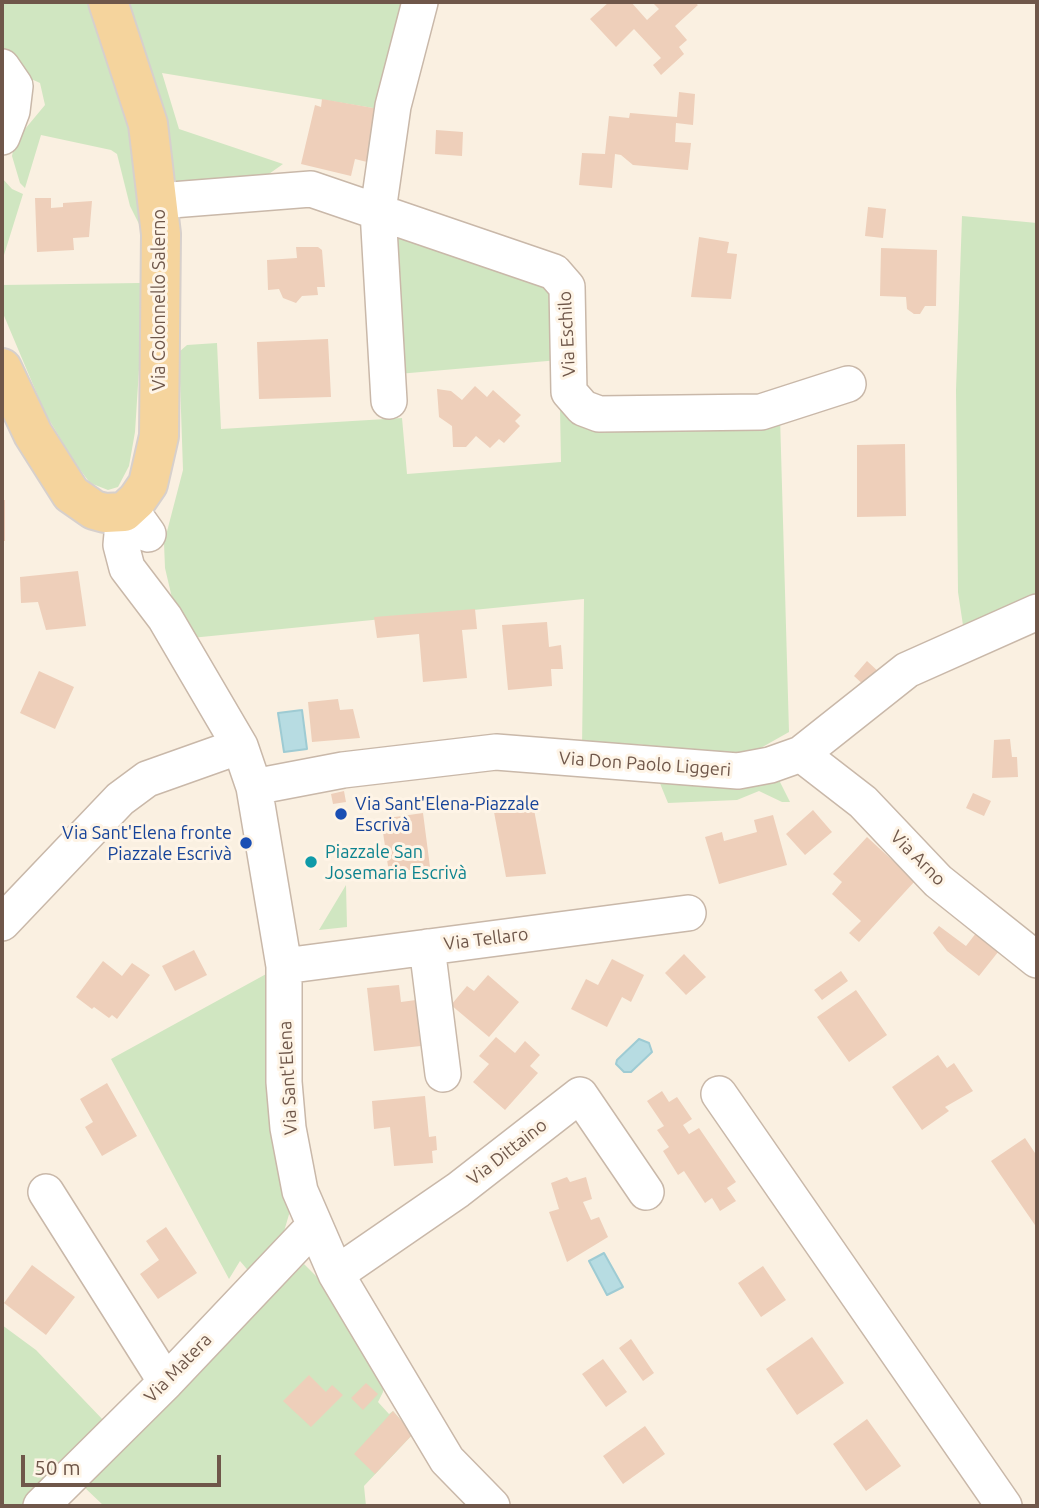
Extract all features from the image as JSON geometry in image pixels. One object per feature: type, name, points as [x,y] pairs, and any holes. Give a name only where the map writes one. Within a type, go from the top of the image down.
[{"type":"main road","name":"Via Colonnello Salerno","points":[[108,2],[148,124],[161,234],[159,436],[136,523]]},
{"type":"main road","points":[[2,368],[33,434],[71,494],[93,510],[136,523]]},
{"type":"street","points":[[389,401],[378,211],[393,106],[420,2]]},
{"type":"street","points":[[2,67],[15,86],[12,111],[2,137]]},
{"type":"street","name":"Via Eschilo","points":[[159,201],[311,189],[554,272],[568,287],[569,392],[583,408],[598,414],[761,412],[848,384]]},
{"type":"street","points":[[71,494],[98,534],[165,618]]},
{"type":"street","points":[[127,568],[121,545],[136,523]]},
{"type":"street","points":[[136,523],[165,618]]},
{"type":"street","name":"Via Don Paolo Liggeri","points":[[254,787],[343,770],[496,752],[738,771],[801,754],[907,670],[1037,612]]},
{"type":"street","name":"Via Sant'Elena","points":[[165,618],[240,746],[254,787],[284,965],[284,1083],[288,1128],[300,1191],[313,1227],[336,1274],[447,1460],[492,1506]]},
{"type":"street","points":[[2,923],[120,799],[147,779],[240,746]]},
{"type":"street","name":"Via Arno","points":[[801,754],[863,802],[938,881],[1037,960]]},
{"type":"street","name":"Via Tellaro","points":[[284,965],[688,914]]},
{"type":"street","points":[[427,947],[443,1074]]},
{"type":"street","points":[[719,1094],[1004,1506]]},
{"type":"street","name":"Via Dittaino","points":[[336,1274],[458,1190],[580,1095],[646,1192]]},
{"type":"street","points":[[46,1192],[166,1382]]},
{"type":"street","name":"Via Matera","points":[[41,1506],[166,1382],[313,1227]]},
{"type":"green space","points":[[2,2],[99,2],[120,65],[145,236],[130,206],[117,154],[111,150],[41,135],[25,188],[20,183],[12,156],[15,141],[45,105],[40,83],[16,72],[2,55]]},
{"type":"green space","points":[[122,2],[411,2],[379,109],[162,73],[179,129],[283,164],[259,181],[176,183]]},
{"type":"green space","points":[[2,178],[12,189],[23,194],[4,255],[2,285]]},
{"type":"green space","points":[[962,216],[1037,223],[1037,602],[964,632],[958,592],[956,390]]},
{"type":"green space","points":[[394,231],[552,288],[559,360],[398,374]]},
{"type":"green space","points":[[140,283],[144,291],[135,432],[129,466],[118,487],[108,490],[90,483],[45,413],[2,311],[2,285]]},
{"type":"green space","points":[[217,343],[221,429],[402,418],[407,474],[561,462],[560,408],[780,416],[789,732],[743,758],[637,744],[582,747],[584,599],[191,638],[176,615],[165,568],[164,543],[183,470],[179,352],[187,345]]},
{"type":"green space","points":[[779,780],[790,802],[782,802],[759,791],[737,800],[668,803],[659,781]]},
{"type":"green space","points":[[346,885],[347,927],[319,930]]},
{"type":"green space","points":[[268,973],[265,1030],[267,1097],[276,1158],[290,1211],[280,1245],[251,1274],[240,1261],[229,1279],[111,1059]]},
{"type":"green space","points":[[304,1264],[322,1282],[383,1383],[383,1392],[378,1402],[389,1414],[393,1411],[413,1434],[364,1486],[366,1506],[104,1506],[83,1486]]},
{"type":"green space","points":[[2,1325],[36,1350],[106,1423],[24,1506],[2,1506]]},
{"type":"water","points":[[302,710],[307,749],[284,752],[278,713]]},
{"type":"water","points":[[639,1039],[649,1043],[652,1052],[631,1072],[624,1072],[616,1064],[617,1060]]},
{"type":"water","points":[[604,1253],[623,1287],[607,1295],[589,1261]]},
{"type":"building","points":[[609,2],[631,2],[647,20],[659,9],[652,2],[694,2],[698,5],[675,26],[687,40],[679,47],[684,54],[661,75],[653,65],[661,58],[634,29],[616,47],[590,19]]},
{"type":"building","points":[[679,92],[695,94],[693,125],[676,123],[675,142],[691,143],[688,170],[633,165],[621,155],[615,154],[612,188],[579,185],[582,153],[605,154],[609,116],[629,118],[630,113],[677,117]]},
{"type":"building","points":[[322,99],[379,109],[367,162],[355,159],[351,176],[301,164],[315,105],[321,107]]},
{"type":"building","points":[[436,130],[463,132],[462,156],[435,154]]},
{"type":"building","points":[[35,198],[51,198],[51,208],[63,207],[63,203],[92,201],[89,237],[73,238],[74,250],[37,252]]},
{"type":"building","points":[[868,207],[886,209],[883,238],[865,236]]},
{"type":"building","points":[[699,237],[729,242],[727,253],[737,254],[731,299],[691,297]]},
{"type":"building","points":[[296,247],[318,247],[322,250],[325,287],[317,287],[318,295],[302,296],[296,303],[283,298],[279,289],[268,290],[267,260],[297,258]]},
{"type":"building","points":[[881,248],[937,250],[936,306],[925,306],[920,314],[914,314],[907,309],[906,297],[880,296]]},
{"type":"building","points":[[328,339],[331,397],[259,399],[257,342]]},
{"type":"building","points":[[475,386],[487,397],[493,390],[521,415],[515,421],[520,426],[504,443],[499,439],[490,448],[476,436],[466,447],[453,447],[452,426],[439,417],[437,389],[451,391],[462,400]]},
{"type":"building","points":[[905,444],[906,516],[857,517],[857,445]]},
{"type":"building","points":[[2,500],[5,500],[5,541],[2,541]]},
{"type":"building","points":[[78,571],[86,626],[46,630],[38,602],[21,603],[20,577]]},
{"type":"building","points":[[475,609],[477,629],[462,630],[467,678],[423,682],[419,634],[377,638],[374,617]]},
{"type":"building","points":[[547,622],[549,647],[561,645],[563,669],[551,669],[552,686],[508,690],[502,625]]},
{"type":"building","points":[[867,661],[881,674],[868,689],[854,676]]},
{"type":"building","points":[[39,671],[74,687],[55,729],[20,713]]},
{"type":"building","points":[[338,699],[340,710],[353,709],[360,738],[312,742],[308,702]]},
{"type":"building","points":[[1010,739],[1012,757],[1017,757],[1018,777],[992,778],[994,740]]},
{"type":"building","points":[[344,791],[346,802],[333,804],[331,794]]},
{"type":"building","points":[[973,793],[991,801],[984,816],[966,808]]},
{"type":"building","points":[[533,804],[546,874],[506,877],[494,812]]},
{"type":"building","points":[[813,810],[832,832],[805,855],[786,834]]},
{"type":"building","points":[[423,813],[430,867],[389,873],[381,819]]},
{"type":"building","points":[[773,815],[787,865],[719,884],[705,837],[722,832],[724,841],[757,832],[754,820]]},
{"type":"building","points":[[867,837],[915,881],[859,942],[849,933],[861,921],[832,894],[842,882],[833,874]]},
{"type":"building","points":[[983,924],[1006,942],[979,976],[947,951],[933,933],[939,926],[966,946]]},
{"type":"building","points":[[194,950],[207,975],[175,991],[162,966]]},
{"type":"building","points":[[684,954],[706,977],[686,995],[665,973]]},
{"type":"building","points":[[612,959],[644,975],[631,1002],[622,997],[607,1027],[571,1009],[586,979],[598,985]]},
{"type":"building","points":[[103,961],[122,976],[132,963],[150,975],[117,1019],[112,1015],[109,1018],[94,1007],[92,1009],[76,997]]},
{"type":"building","points":[[841,971],[848,981],[822,1000],[814,990]]},
{"type":"building","points":[[488,975],[519,1002],[489,1037],[451,1005],[467,986],[474,991]]},
{"type":"building","points":[[399,985],[401,1002],[416,1000],[421,1046],[374,1051],[367,988]]},
{"type":"building","points":[[856,990],[887,1035],[849,1062],[817,1017]]},
{"type":"building","points":[[496,1037],[515,1053],[525,1041],[540,1055],[530,1066],[538,1073],[505,1110],[473,1082],[489,1064],[479,1056]]},
{"type":"building","points":[[938,1055],[947,1068],[954,1063],[973,1091],[945,1107],[949,1111],[922,1130],[892,1087]]},
{"type":"building","points":[[107,1083],[137,1136],[102,1156],[85,1127],[93,1122],[80,1099]]},
{"type":"building","points":[[662,1091],[669,1102],[677,1097],[692,1119],[683,1125],[689,1134],[699,1128],[736,1182],[727,1188],[736,1201],[720,1211],[712,1198],[705,1203],[684,1171],[678,1175],[663,1151],[669,1147],[657,1130],[664,1126],[647,1101]]},
{"type":"building","points":[[425,1096],[429,1137],[436,1136],[437,1150],[432,1151],[433,1163],[394,1166],[390,1127],[374,1129],[372,1101]]},
{"type":"building","points":[[1025,1138],[1037,1156],[1037,1228],[991,1161]]},
{"type":"building","points":[[567,1177],[570,1182],[586,1177],[592,1199],[583,1202],[591,1220],[599,1217],[608,1237],[567,1262],[549,1212],[559,1209],[551,1183]]},
{"type":"building","points":[[166,1227],[197,1273],[158,1299],[140,1274],[159,1260],[146,1241]]},
{"type":"building","points":[[32,1265],[75,1297],[46,1335],[4,1303]]},
{"type":"building","points":[[763,1266],[786,1300],[761,1317],[738,1283]]},
{"type":"building","points":[[812,1337],[844,1383],[797,1415],[766,1369]]},
{"type":"building","points":[[631,1339],[654,1373],[643,1381],[619,1348]]},
{"type":"building","points":[[603,1359],[627,1392],[606,1407],[582,1374]]},
{"type":"building","points":[[309,1375],[326,1392],[332,1385],[343,1395],[311,1427],[283,1401]]},
{"type":"building","points":[[366,1383],[378,1394],[363,1410],[351,1398]]},
{"type":"building","points":[[393,1411],[413,1434],[375,1474],[354,1454]]},
{"type":"building","points":[[867,1419],[901,1466],[866,1491],[833,1444]]},
{"type":"building","points":[[645,1426],[665,1454],[623,1484],[603,1456]]},
{"type":"place","name":"Via Sant'Elena-Piazzale Escrivà","points":[[341,814]]},
{"type":"place","name":"Via Sant'Elena fronte Piazzale Escrivà","points":[[246,843]]},
{"type":"place","name":"Piazzale San Josemaria Escrivà","points":[[311,862]]}]
